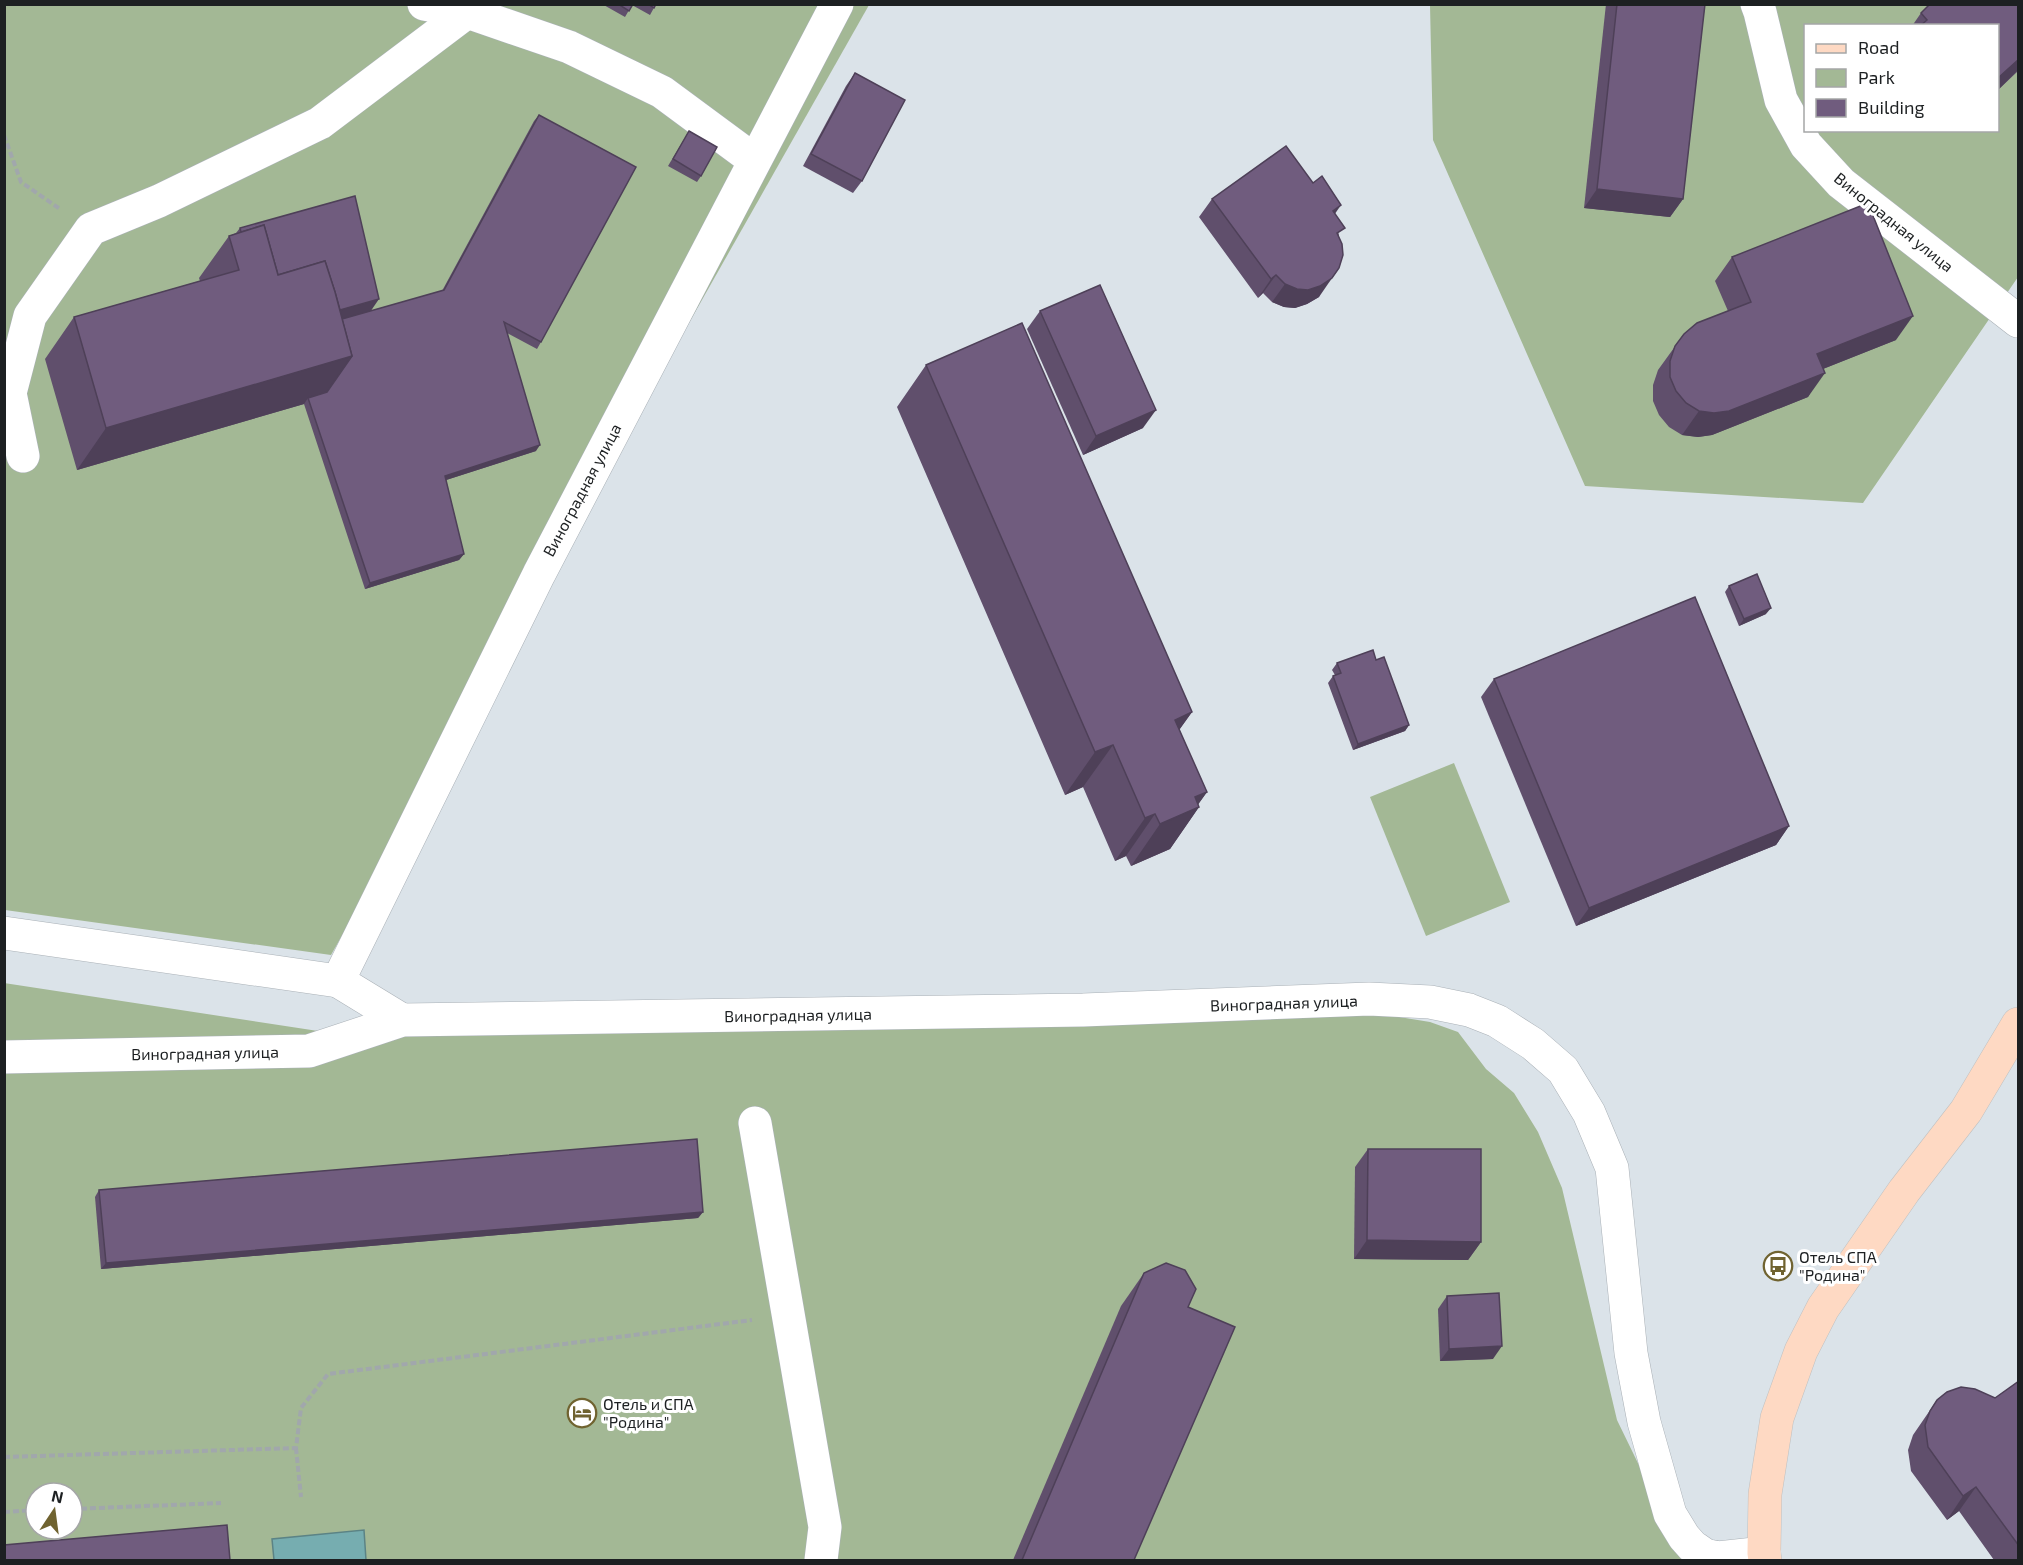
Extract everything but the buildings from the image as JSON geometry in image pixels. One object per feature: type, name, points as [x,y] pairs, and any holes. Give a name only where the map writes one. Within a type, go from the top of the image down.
[{"type":"main road","points":[[1765,1556],[1765,1494],[1777,1418],[1802,1351],[1823,1308],[1904,1191],[1966,1111],[2019,1024]]},
{"type":"street","points":[[424,4],[467,12],[569,46],[662,92],[754,160]]},
{"type":"street","name":"Виноградная улица","points":[[338,981],[539,574],[837,4]]},
{"type":"street","name":"Виноградная улица","points":[[1757,4],[1781,100],[1806,145],[1841,183],[2019,321]]},
{"type":"street","points":[[23,456],[10,393],[30,316],[91,230],[159,201],[320,123],[467,12]]},
{"type":"street","points":[[4,933],[338,981],[402,1020]]},
{"type":"street","name":"Виноградная улица","points":[[4,1057],[309,1051],[402,1020],[1083,1010],[1369,999],[1430,1002],[1469,1010],[1497,1021],[1533,1044],[1563,1070],[1589,1113],[1612,1168],[1631,1353],[1644,1422],[1670,1514],[1684,1537],[1705,1555],[1718,1558],[1765,1556]]},
{"type":"street","points":[[755,1123],[825,1527],[821,1560]]},
{"type":"path","points":[[4,135],[21,182],[91,230]]},
{"type":"path","points":[[301,1497],[296,1448],[301,1408],[328,1374],[789,1315]]},
{"type":"path","points":[[4,1457],[296,1448]]},
{"type":"path","points":[[84,1509],[220,1503]]},
{"type":"path","points":[[4,1512],[24,1511]]},
{"type":"green space","points":[[5,5],[869,5],[331,955],[5,910]]},
{"type":"green space","points":[[1430,5],[2018,5],[2018,277],[1863,503],[1585,486],[1433,140]]},
{"type":"green space","points":[[1454,763],[1510,902],[1426,936],[1370,797]]},
{"type":"green space","points":[[4,983],[318,1031],[1329,1011],[1393,1016],[1430,1022],[1458,1032],[1486,1069],[1514,1093],[1538,1132],[1562,1188],[1617,1420],[1685,1560],[5,1560]]},
{"type":"water","points":[[364,1530],[366,1560],[274,1560],[272,1539]]},
{"type":"place","name":"Отель СПА \"Родина\"","points":[[1778,1266]]},
{"type":"place","name":"Отель и СПА \"Родина\"","points":[[582,1413]]}]
